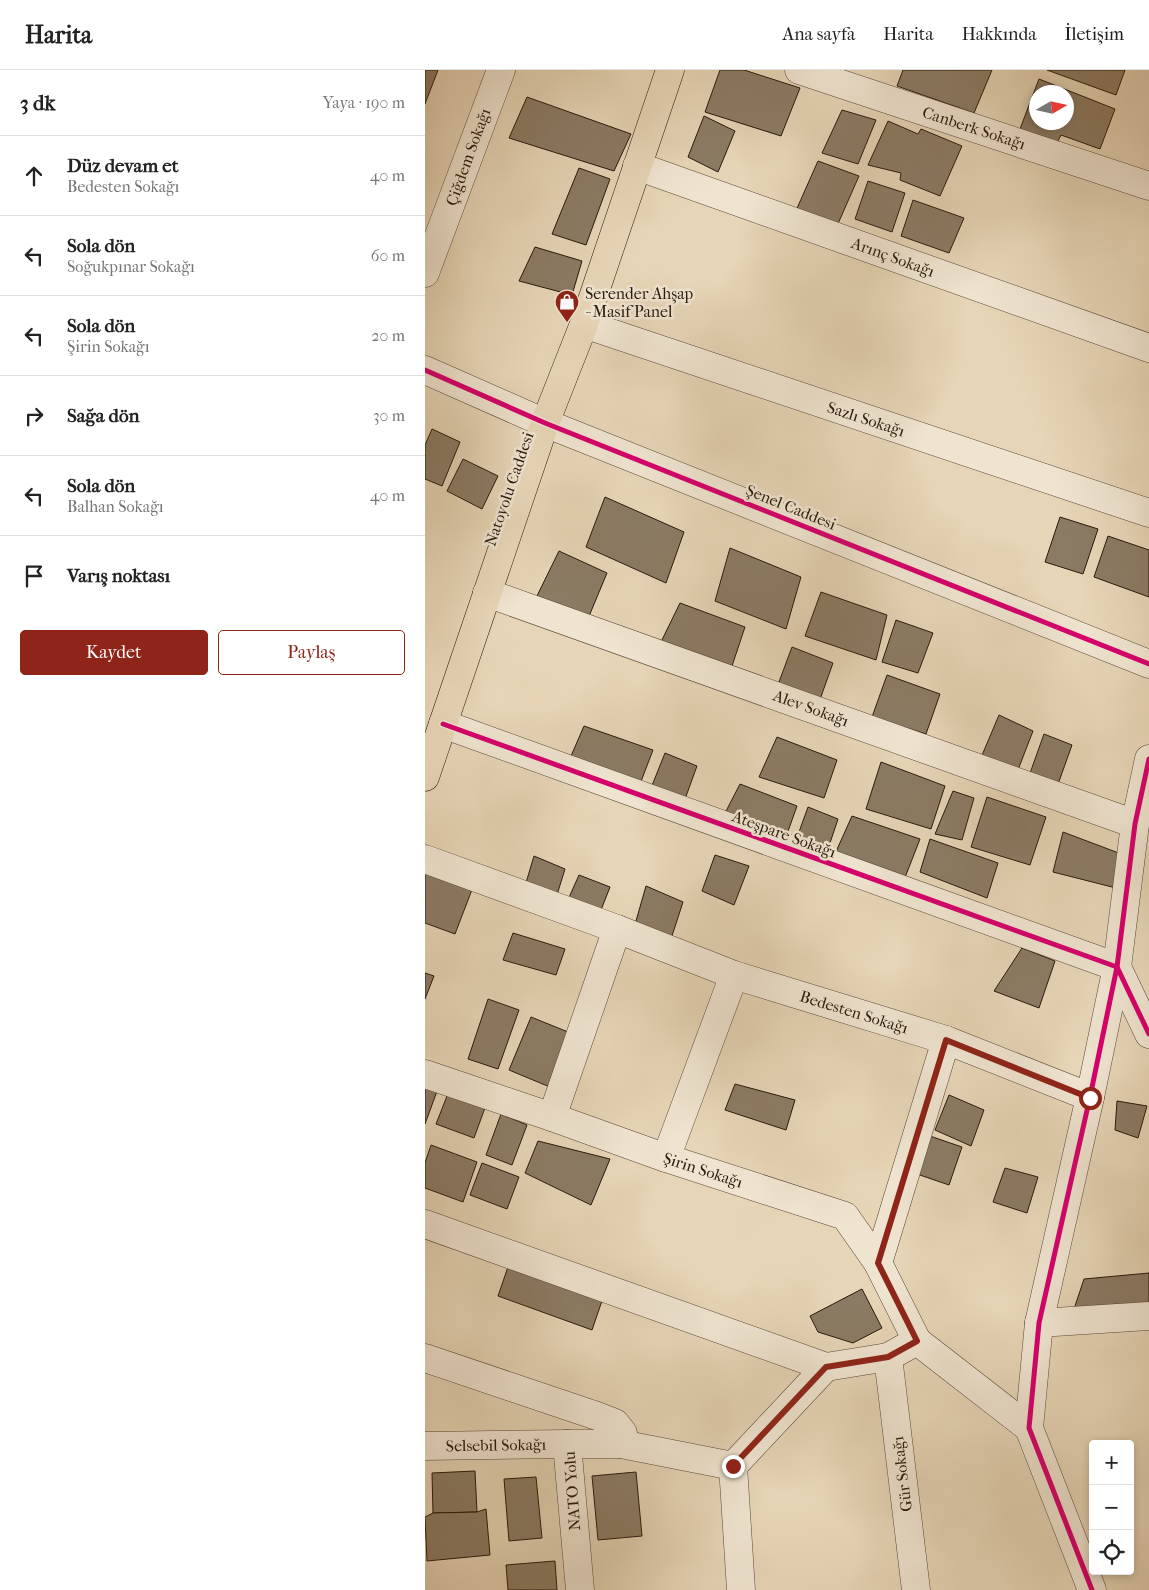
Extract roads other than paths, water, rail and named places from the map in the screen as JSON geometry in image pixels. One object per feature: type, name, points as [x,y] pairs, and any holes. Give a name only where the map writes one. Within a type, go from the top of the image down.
[{"type":"main road","name":"Natoyolu Caddesi","points":[[425,777],[545,423],[584,324],[671,70]]},
{"type":"street","name":"Çiğdem Sokağı","points":[[425,273],[501,70]]},
{"type":"street","name":"Canberk Sokağı","points":[[799,70],[1149,186]]},
{"type":"street","name":"Arınç Sokağı","points":[[637,166],[1149,348]]},
{"type":"street","name":"Sazlı Sokağı","points":[[584,324],[1149,513]]},
{"type":"street","name":"Şenel Caddesi","points":[[425,370],[545,423],[1149,664]]},
{"type":"street","name":"Alev Sokağı","points":[[487,593],[1135,824]]},
{"type":"street","name":"Ateşpare Sokağı","points":[[443,724],[1117,968]]},
{"type":"street","points":[[1092,1590],[1029,1428],[1039,1323],[1090,1098],[1117,968],[1135,824],[1149,759]]},
{"type":"street","name":"Bedesten Sokağı","points":[[425,858],[734,974],[946,1040],[1090,1098]]},
{"type":"street","points":[[553,1117],[617,929]]},
{"type":"street","points":[[1117,968],[1149,1034]]},
{"type":"street","points":[[666,1158],[734,974]]},
{"type":"street","points":[[878,1263],[946,1040]]},
{"type":"street","name":"Şirin Sokağı","points":[[425,1074],[553,1117],[666,1158],[845,1216],[878,1263],[917,1341]]},
{"type":"street","points":[[425,1224],[826,1367],[888,1357],[917,1341],[1029,1428]]},
{"type":"street","points":[[1039,1323],[1149,1316]]},
{"type":"street","name":"Gür Sokağı","points":[[888,1357],[916,1590]]},
{"type":"street","points":[[425,1358],[615,1423],[623,1433],[621,1444]]},
{"type":"street","points":[[741,1590],[733,1466],[826,1367]]},
{"type":"street","name":"NATO Yolu","points":[[580,1590],[567,1444],[621,1444],[733,1466]]},
{"type":"street","name":"Selsebil Sokağı","points":[[425,1446],[567,1444]]},
{"type":"place","name":"Serender Ahşap - Masif Panel","points":[[567,323]]}]
